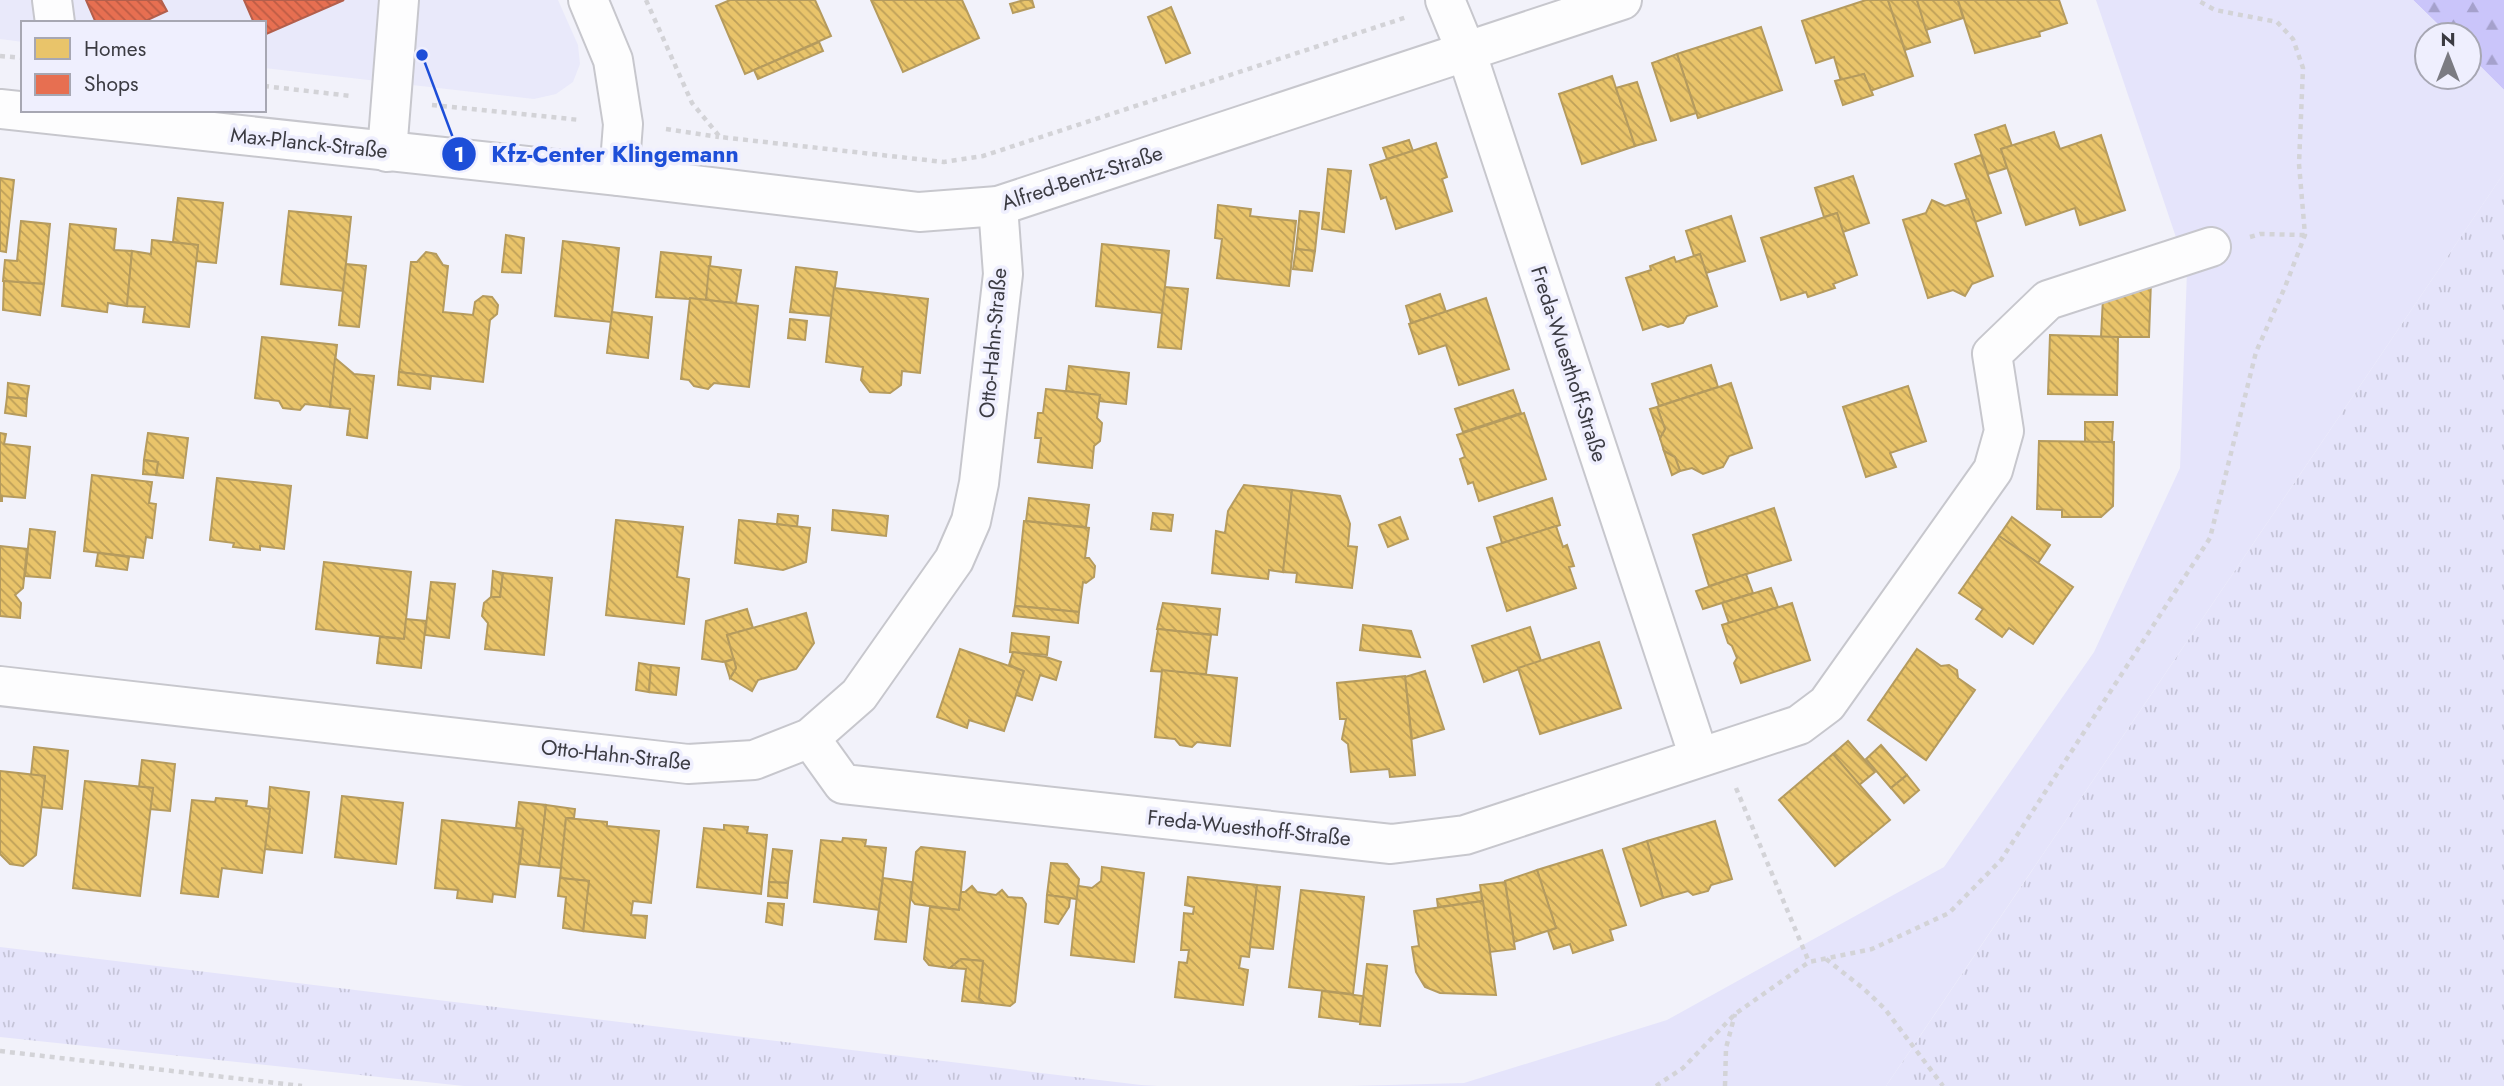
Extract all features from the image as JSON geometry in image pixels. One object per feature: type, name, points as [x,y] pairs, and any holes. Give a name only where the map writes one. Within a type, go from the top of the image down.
[{"type":"street","points":[[51,0],[55,21]]},
{"type":"street","points":[[387,152],[399,0]]},
{"type":"street","points":[[588,0],[614,60],[623,124],[619,176]]},
{"type":"street","name":"Alfred-Bentz-Straße","points":[[619,176],[919,212],[998,206],[1622,0]]},
{"type":"street","name":"Freda-Wuesthoff-Straße","points":[[1446,2],[1466,51],[1710,754]]},
{"type":"street","name":"Max-Planck-Straße","points":[[0,109],[21,111]]},
{"type":"street","name":"Max-Planck-Straße","points":[[50,113],[619,176]]},
{"type":"street","name":"Otto-Hahn-Straße","points":[[0,686],[688,764],[754,760],[810,738],[859,695],[954,561],[971,521],[979,483],[1003,274],[998,206]]},
{"type":"street","name":"Freda-Wuesthoff-Straße","points":[[810,738],[843,784],[1391,844],[1465,835],[1799,725],[1827,704],[1993,470],[2004,431],[1992,354],[2048,300],[2211,247]]},
{"type":"path","points":[[646,0],[692,103],[720,137]]},
{"type":"path","points":[[1656,1086],[1683,1068],[1735,1014],[1809,962],[1872,949],[1949,913],[2001,860],[2210,538],[2256,352],[2305,235],[2300,164],[2303,68],[2293,39],[2277,22],[2215,10],[2197,0]]},
{"type":"path","points":[[266,86],[623,124],[944,162],[983,156],[1446,2]]},
{"type":"path","points":[[0,56],[21,58]]},
{"type":"path","points":[[2211,247],[2260,234],[2305,235]]},
{"type":"path","points":[[1710,754],[1809,962]]},
{"type":"path","points":[[1826,959],[1885,1009],[1943,1086]]},
{"type":"path","points":[[1725,1086],[1726,1048],[1735,1014]]},
{"type":"path","points":[[0,1051],[302,1086]]},
{"type":"shaded area","points":[[0,0],[558,0],[578,45],[580,64],[573,82],[556,94],[534,99],[266,68],[266,21],[21,21],[21,42],[0,39]]},
{"type":"green space","points":[[2096,0],[2413,0],[2435,21],[2413,21],[2413,91],[2483,91],[2483,69],[2504,90],[2504,173],[1886,1086],[1351,1086],[1464,1083],[1667,1020],[1944,867],[2094,652],[2180,468],[2187,270]]},
{"type":"green space","points":[[2413,0],[2504,0],[2504,90],[2483,69],[2483,21],[2435,21]]},
{"type":"green space","points":[[2504,173],[2504,1086],[1886,1086],[1914,1045]]},
{"type":"green space","points":[[0,947],[1158,1086],[464,1086],[0,1037]]},
{"type":"building: Homes","points":[[730,0],[815,0],[831,36],[745,74],[716,6]]},
{"type":"building: Homes","points":[[871,0],[962,0],[979,38],[903,72]]},
{"type":"building: Homes","points":[[1032,0],[1034,7],[1013,13],[1010,4]]},
{"type":"building: Homes","points":[[1866,0],[1888,0],[1913,76],[1870,91],[1864,74],[1841,81],[1834,57],[1816,63],[1802,21]]},
{"type":"building: Homes","points":[[1888,0],[1917,0],[1930,42],[1905,50]]},
{"type":"building: Homes","points":[[1917,0],[1958,0],[1963,18],[1926,30]]},
{"type":"building: Homes","points":[[1958,0],[2059,0],[2067,23],[2039,32],[2040,36],[1975,53]]},
{"type":"building: Homes","points":[[1171,7],[1190,53],[1166,63],[1148,17]]},
{"type":"building: Homes","points":[[1761,27],[1782,90],[1698,118],[1677,54]]},
{"type":"building: Homes","points":[[819,42],[823,51],[758,79],[754,70]]},
{"type":"building: Homes","points":[[1677,54],[1696,113],[1671,121],[1652,63]]},
{"type":"building: Homes","points":[[1864,74],[1873,95],[1843,105],[1835,81]]},
{"type":"building: Homes","points":[[1612,76],[1635,146],[1582,164],[1559,94]]},
{"type":"building: Homes","points":[[1637,82],[1656,140],[1635,146],[1616,88]]},
{"type":"building: Homes","points":[[2005,125],[2012,146],[2001,149],[2007,168],[1988,174],[1975,135]]},
{"type":"building: Homes","points":[[2054,132],[2060,149],[2101,135],[2125,210],[2080,225],[2075,208],[2026,225],[2001,149]]},
{"type":"building: Homes","points":[[1409,140],[1413,151],[1387,159],[1383,148]]},
{"type":"building: Homes","points":[[1436,143],[1447,177],[1442,179],[1452,211],[1396,229],[1386,197],[1381,199],[1370,165]]},
{"type":"building: Homes","points":[[1981,155],[2001,213],[1975,222],[1955,164]]},
{"type":"building: Homes","points":[[1328,169],[1351,171],[1344,232],[1322,229]]},
{"type":"building: Homes","points":[[1853,176],[1869,223],[1843,232],[1837,213],[1824,217],[1815,188]]},
{"type":"building: Homes","points":[[0,178],[14,180],[6,252],[0,251]]},
{"type":"building: Homes","points":[[178,198],[223,203],[216,263],[196,261],[198,245],[173,242]]},
{"type":"building: Homes","points":[[1968,199],[1993,276],[1972,284],[1965,296],[1953,290],[1928,298],[1903,220],[1926,213],[1932,200],[1945,206]]},
{"type":"building: Homes","points":[[1218,205],[1251,209],[1250,216],[1296,221],[1289,286],[1217,278],[1222,239],[1215,238]]},
{"type":"building: Homes","points":[[289,211],[351,217],[343,291],[281,284]]},
{"type":"building: Homes","points":[[1300,211],[1319,213],[1315,251],[1296,249]]},
{"type":"building: Homes","points":[[1837,213],[1857,275],[1833,284],[1835,288],[1808,297],[1806,292],[1781,300],[1761,238]]},
{"type":"building: Homes","points":[[1731,216],[1745,261],[1706,273],[1700,254],[1694,256],[1686,231]]},
{"type":"building: Homes","points":[[21,221],[50,224],[44,284],[3,281],[5,260],[17,261]]},
{"type":"building: Homes","points":[[70,224],[116,229],[114,250],[132,251],[127,306],[108,303],[107,312],[62,306]]},
{"type":"building: Homes","points":[[506,235],[524,238],[521,273],[502,272]]},
{"type":"building: Homes","points":[[152,240],[198,245],[189,327],[143,322],[145,307],[127,306],[132,251],[151,254]]},
{"type":"building: Homes","points":[[563,241],[619,248],[611,322],[555,316]]},
{"type":"building: Homes","points":[[1102,244],[1169,251],[1162,313],[1096,306]]},
{"type":"building: Homes","points":[[1296,249],[1315,251],[1312,271],[1293,269]]},
{"type":"building: Homes","points":[[426,252],[436,254],[443,265],[448,266],[443,312],[473,315],[475,302],[483,296],[492,297],[498,305],[497,314],[490,320],[483,382],[399,372],[411,262],[417,262]]},
{"type":"building: Homes","points":[[661,252],[711,257],[706,300],[656,297]]},
{"type":"building: Homes","points":[[1700,254],[1717,306],[1687,316],[1683,323],[1668,327],[1661,324],[1643,330],[1626,278],[1651,270],[1650,266],[1674,257],[1676,262]]},
{"type":"building: Homes","points":[[346,264],[366,266],[359,327],[339,325]]},
{"type":"building: Homes","points":[[709,266],[741,270],[736,303],[706,300]]},
{"type":"building: Homes","points":[[796,267],[837,272],[831,316],[790,312]]},
{"type":"building: Homes","points":[[4,281],[44,284],[40,315],[3,310]]},
{"type":"building: Homes","points":[[2151,281],[2149,337],[2101,337],[2103,298]]},
{"type":"building: Homes","points":[[1165,287],[1188,289],[1181,349],[1158,347]]},
{"type":"building: Homes","points":[[834,288],[928,299],[920,373],[902,371],[901,385],[890,393],[870,392],[861,380],[863,367],[826,362]]},
{"type":"building: Homes","points":[[1440,294],[1446,312],[1411,323],[1406,306]]},
{"type":"building: Homes","points":[[690,298],[758,306],[749,387],[714,383],[708,389],[681,379]]},
{"type":"building: Homes","points":[[1486,298],[1509,369],[1459,385],[1446,345],[1419,354],[1409,324]]},
{"type":"building: Homes","points":[[612,312],[652,317],[648,358],[607,353]]},
{"type":"building: Homes","points":[[790,319],[807,321],[805,340],[788,338]]},
{"type":"building: Homes","points":[[2050,335],[2118,337],[2117,395],[2048,394]]},
{"type":"building: Homes","points":[[262,337],[337,345],[330,407],[305,404],[300,410],[283,408],[279,401],[255,398]]},
{"type":"building: Homes","points":[[335,358],[354,374],[374,376],[367,438],[347,435],[350,409],[330,407]]},
{"type":"building: Homes","points":[[1711,365],[1718,387],[1659,406],[1652,384]]},
{"type":"building: Homes","points":[[1069,366],[1129,373],[1126,404],[1099,401],[1100,395],[1066,391]]},
{"type":"building: Homes","points":[[399,372],[431,376],[430,389],[398,385]]},
{"type":"building: Homes","points":[[8,383],[29,386],[27,399],[7,397]]},
{"type":"building: Homes","points":[[1731,383],[1752,448],[1729,456],[1723,467],[1703,474],[1692,468],[1680,471],[1675,457],[1664,451],[1660,438],[1665,429],[1657,407]]},
{"type":"building: Homes","points":[[1908,386],[1926,441],[1890,453],[1896,467],[1866,477],[1843,407]]},
{"type":"building: Homes","points":[[1046,389],[1100,395],[1097,418],[1102,423],[1100,441],[1094,446],[1092,468],[1038,462],[1041,438],[1035,438],[1038,413],[1043,413]]},
{"type":"building: Homes","points":[[1513,390],[1521,413],[1463,432],[1455,409]]},
{"type":"building: Homes","points":[[7,397],[27,399],[26,416],[5,413]]},
{"type":"building: Homes","points":[[1657,407],[1665,429],[1660,438],[1650,409]]},
{"type":"building: Homes","points":[[1524,413],[1546,479],[1479,501],[1473,482],[1468,484],[1460,459],[1465,457],[1457,435]]},
{"type":"building: Homes","points":[[2085,422],[2113,422],[2112,442],[2085,442]]},
{"type":"building: Homes","points":[[0,433],[6,434],[4,444],[30,447],[25,498],[2,496],[0,501]]},
{"type":"building: Homes","points":[[148,433],[188,438],[183,478],[156,475],[158,462],[144,460]]},
{"type":"building: Homes","points":[[2039,441],[2114,442],[2113,506],[2101,517],[2062,517],[2062,510],[2037,509]]},
{"type":"building: Homes","points":[[1664,451],[1675,457],[1680,471],[1672,475]]},
{"type":"building: Homes","points":[[144,460],[158,462],[156,475],[143,474]]},
{"type":"building: Homes","points":[[92,475],[152,482],[149,503],[156,504],[152,538],[146,537],[143,558],[84,551]]},
{"type":"building: Homes","points":[[217,478],[291,486],[284,549],[233,547],[234,543],[210,540]]},
{"type":"building: Homes","points":[[1244,485],[1292,490],[1283,572],[1269,570],[1268,579],[1212,573],[1216,531],[1225,533],[1228,511]]},
{"type":"building: Homes","points":[[1292,490],[1340,496],[1350,524],[1348,546],[1357,547],[1352,588],[1296,582],[1297,573],[1283,572]]},
{"type":"building: Homes","points":[[1029,498],[1089,505],[1086,527],[1026,521]]},
{"type":"building: Homes","points":[[1552,498],[1560,525],[1502,543],[1494,517]]},
{"type":"building: Homes","points":[[1774,508],[1791,560],[1709,586],[1693,535]]},
{"type":"building: Homes","points":[[833,510],[888,516],[886,536],[832,530]]},
{"type":"building: Homes","points":[[1153,513],[1173,515],[1171,531],[1151,529]]},
{"type":"building: Homes","points":[[778,514],[798,516],[797,527],[777,524]]},
{"type":"building: Homes","points":[[1400,517],[1408,539],[1388,547],[1379,525]]},
{"type":"building: Homes","points":[[2012,517],[2050,545],[2038,563],[1999,536]]},
{"type":"building: Homes","points":[[616,520],[683,527],[677,577],[689,579],[684,624],[606,615]]},
{"type":"building: Homes","points":[[739,520],[810,528],[806,562],[783,570],[735,563]]},
{"type":"building: Homes","points":[[1024,521],[1089,528],[1085,558],[1089,558],[1095,566],[1094,577],[1086,583],[1083,582],[1079,612],[1015,606]]},
{"type":"building: Homes","points":[[1556,526],[1563,547],[1567,545],[1574,566],[1569,567],[1576,588],[1507,611],[1487,548]]},
{"type":"building: Homes","points":[[30,529],[55,532],[50,578],[25,576]]},
{"type":"building: Homes","points":[[1999,536],[2073,587],[2033,644],[2009,628],[2002,637],[1976,619],[1983,609],[1959,593]]},
{"type":"building: Homes","points":[[0,546],[27,549],[23,588],[15,595],[21,603],[20,618],[0,616]]},
{"type":"building: Homes","points":[[98,553],[129,557],[127,570],[96,566]]},
{"type":"building: Homes","points":[[324,562],[411,572],[404,639],[316,629]]},
{"type":"building: Homes","points":[[493,571],[503,573],[500,597],[491,597]]},
{"type":"building: Homes","points":[[503,573],[552,578],[544,655],[485,649],[488,623],[482,616],[484,603],[491,597],[500,597]]},
{"type":"building: Homes","points":[[1746,574],[1753,593],[1703,609],[1696,591]]},
{"type":"building: Homes","points":[[431,582],[455,584],[449,638],[425,635]]},
{"type":"building: Homes","points":[[1771,588],[1778,607],[1729,623],[1722,603]]},
{"type":"building: Homes","points":[[1163,603],[1220,609],[1217,635],[1157,629]]},
{"type":"building: Homes","points":[[1792,603],[1810,660],[1741,683],[1734,663],[1737,658],[1722,625]]},
{"type":"building: Homes","points":[[1015,606],[1079,612],[1078,623],[1013,616]]},
{"type":"building: Homes","points":[[747,609],[753,628],[727,635],[734,659],[723,662],[702,659],[706,621]]},
{"type":"building: Homes","points":[[806,613],[814,643],[796,669],[758,680],[752,691],[730,678],[736,668],[727,635]]},
{"type":"building: Homes","points":[[406,619],[426,621],[421,668],[377,663],[380,637],[404,639]]},
{"type":"building: Homes","points":[[1363,625],[1411,631],[1420,657],[1360,650]]},
{"type":"building: Homes","points":[[1530,627],[1541,661],[1484,682],[1472,646]]},
{"type":"building: Homes","points":[[1158,629],[1211,635],[1206,674],[1151,671]]},
{"type":"building: Homes","points":[[1012,633],[1049,637],[1047,655],[1010,652]]},
{"type":"building: Homes","points":[[1599,642],[1621,708],[1540,734],[1518,668]]},
{"type":"building: Homes","points":[[960,649],[1024,671],[1004,731],[969,720],[967,728],[937,717]]},
{"type":"building: Homes","points":[[1917,649],[1941,666],[1949,665],[1957,670],[1958,678],[1975,690],[1926,760],[1868,720]]},
{"type":"building: Homes","points":[[1013,652],[1061,662],[1056,680],[1040,675],[1032,700],[1016,695],[1024,671],[1009,665]]},
{"type":"building: Homes","points":[[734,659],[736,668],[730,678],[725,662]]},
{"type":"building: Homes","points":[[639,663],[651,665],[649,692],[636,690]]},
{"type":"building: Homes","points":[[651,665],[679,668],[676,695],[649,692]]},
{"type":"building: Homes","points":[[1162,670],[1237,678],[1230,746],[1197,742],[1192,747],[1180,745],[1175,739],[1155,737]]},
{"type":"building: Homes","points":[[1425,671],[1444,729],[1412,739],[1405,677]]},
{"type":"building: Homes","points":[[1405,676],[1415,775],[1390,777],[1389,769],[1351,772],[1348,744],[1342,739],[1346,719],[1340,719],[1337,683]]},
{"type":"building: Homes","points":[[1848,741],[1875,772],[1859,785],[1833,754]]},
{"type":"building: Homes","points":[[1881,745],[1907,775],[1891,788],[1866,759]]},
{"type":"building: Homes","points":[[34,747],[68,751],[62,809],[41,807],[45,776],[31,775]]},
{"type":"building: Homes","points":[[1833,754],[1890,820],[1835,866],[1779,800]]},
{"type":"building: Homes","points":[[142,760],[175,764],[170,811],[150,809],[153,788],[139,787]]},
{"type":"building: Homes","points":[[0,771],[45,776],[36,855],[23,866],[10,864],[0,854]]},
{"type":"building: Homes","points":[[1907,775],[1919,790],[1904,803],[1891,788]]},
{"type":"building: Homes","points":[[85,781],[153,788],[140,896],[73,888]]},
{"type":"building: Homes","points":[[270,787],[309,792],[302,853],[265,849]]},
{"type":"building: Homes","points":[[342,796],[403,803],[396,864],[335,857]]},
{"type":"building: Homes","points":[[216,798],[247,801],[246,806],[270,809],[262,873],[222,868],[218,897],[181,893],[192,800],[215,802]]},
{"type":"building: Homes","points":[[519,802],[546,805],[539,866],[520,864],[523,829],[516,828]]},
{"type":"building: Homes","points":[[546,805],[575,809],[574,818],[566,818],[561,868],[539,866]]},
{"type":"building: Homes","points":[[566,818],[607,822],[607,826],[659,831],[651,903],[633,901],[631,915],[647,916],[645,938],[583,931],[589,881],[560,878]]},
{"type":"building: Homes","points":[[442,820],[523,829],[515,897],[493,894],[492,902],[457,898],[458,890],[435,888]]},
{"type":"building: Homes","points":[[1715,821],[1732,879],[1711,885],[1708,891],[1693,895],[1688,891],[1663,898],[1647,841]]},
{"type":"building: Homes","points":[[724,825],[748,827],[747,833],[767,835],[761,894],[697,887],[704,828],[724,830]]},
{"type":"building: Homes","points":[[843,838],[866,840],[865,846],[886,848],[879,910],[814,902],[821,840],[842,842]]},
{"type":"building: Homes","points":[[1647,841],[1663,898],[1641,906],[1623,849]]},
{"type":"building: Homes","points":[[921,847],[965,852],[959,910],[915,904],[911,899],[916,852]]},
{"type":"building: Homes","points":[[773,849],[792,851],[788,883],[769,882]]},
{"type":"building: Homes","points":[[1602,850],[1626,925],[1610,930],[1613,940],[1573,953],[1570,944],[1554,949],[1548,931],[1556,928],[1537,870]]},
{"type":"building: Homes","points":[[1051,863],[1067,864],[1079,879],[1077,899],[1047,895]]},
{"type":"building: Homes","points":[[1102,867],[1144,873],[1134,962],[1071,955],[1078,886],[1092,888],[1101,881]]},
{"type":"building: Homes","points":[[1537,870],[1556,928],[1514,942],[1505,881]]},
{"type":"building: Homes","points":[[1188,877],[1257,885],[1249,957],[1241,956],[1239,968],[1248,970],[1243,1005],[1175,997],[1179,962],[1187,963],[1189,950],[1181,950],[1184,913],[1193,914],[1194,907],[1185,905]]},
{"type":"building: Homes","points":[[560,878],[589,881],[583,931],[563,928],[566,897],[558,896]]},
{"type":"building: Homes","points":[[883,878],[912,882],[906,942],[875,939]]},
{"type":"building: Homes","points":[[769,882],[788,883],[787,898],[768,896]]},
{"type":"building: Homes","points":[[1505,882],[1515,949],[1490,952],[1480,885]]},
{"type":"building: Homes","points":[[1257,885],[1280,887],[1273,949],[1250,947]]},
{"type":"building: Homes","points":[[972,886],[977,892],[996,895],[1002,890],[1008,897],[1022,898],[1026,904],[1015,1002],[1010,1006],[984,1003],[979,998],[983,961],[961,959],[950,968],[929,965],[924,959],[930,907],[959,910],[961,892]]},
{"type":"building: Homes","points":[[1301,890],[1364,897],[1353,994],[1289,987]]},
{"type":"building: Homes","points":[[1481,892],[1482,901],[1438,907],[1437,899]]},
{"type":"building: Homes","points":[[1047,895],[1070,898],[1069,907],[1058,924],[1045,922]]},
{"type":"building: Homes","points":[[1483,901],[1496,995],[1440,993],[1425,987],[1416,972],[1412,947],[1419,946],[1414,911]]},
{"type":"building: Homes","points":[[768,903],[784,904],[782,925],[766,922]]},
{"type":"building: Homes","points":[[961,959],[983,961],[979,998],[984,1003],[962,1001],[966,969],[950,968]]},
{"type":"building: Homes","points":[[1367,964],[1387,966],[1380,1026],[1360,1024]]},
{"type":"building: Homes","points":[[1322,991],[1363,996],[1360,1022],[1319,1017]]},
{"type":"building: Shops","points":[[86,0],[161,0],[167,11],[145,21],[95,21]]},
{"type":"building: Shops","points":[[244,0],[344,0],[266,34],[266,21],[253,21]]},
{"type":"place","name":"Kfz-Center Klingemann","points":[[422,55]]}]
